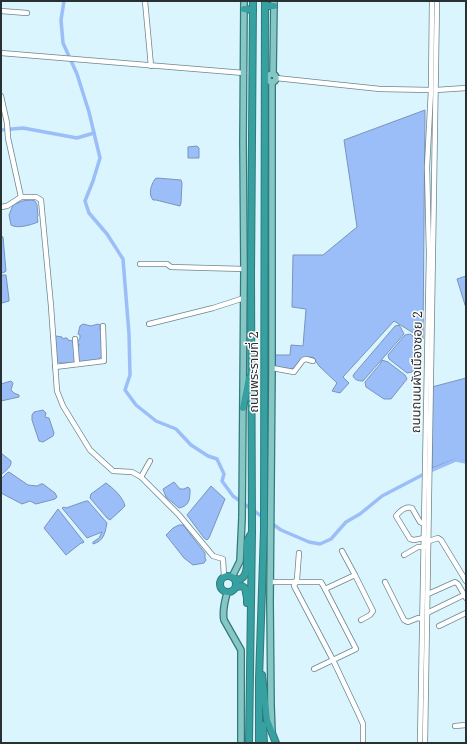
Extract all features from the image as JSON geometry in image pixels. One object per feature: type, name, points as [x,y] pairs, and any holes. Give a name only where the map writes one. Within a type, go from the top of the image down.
[{"type":"highway","name":"ถนนพระรามที่ 2","points":[[249,743],[252,532],[251,275],[253,1]]},
{"type":"highway","points":[[265,4],[274,4]]},
{"type":"highway","name":"ถนนพระรามที่ 2","points":[[259,743],[259,679],[264,530],[264,362],[271,78],[265,4]]},
{"type":"highway","points":[[244,9],[253,10]]},
{"type":"highway","points":[[243,408],[251,362]]},
{"type":"highway","points":[[264,362],[272,366]]},
{"type":"highway","points":[[250,642],[245,588],[242,586],[236,587],[233,591],[227,593],[220,587],[220,582],[226,576],[238,580],[242,579],[246,574],[247,542],[252,532]]},
{"type":"highway","points":[[233,578],[236,581],[236,587]]},
{"type":"highway","points":[[260,653],[268,720],[276,743]]},
{"type":"highway","points":[[250,679],[259,679],[264,743]]},
{"type":"highway","points":[[245,743],[249,713]]},
{"type":"main road","name":"ถนนพระรามที่ 2","points":[[233,578],[240,561],[242,537],[244,1]]},
{"type":"main road","name":"ถนนพระรามที่ 2","points":[[272,734],[270,673],[272,366],[271,78],[274,4]]},
{"type":"main road","points":[[227,593],[223,616],[241,650],[241,743]]},
{"type":"street","points":[[145,1],[151,66]]},
{"type":"street","name":"ถนนถนนผังเมืองซอย 2","points":[[420,743],[423,728],[428,613],[429,541],[427,462],[433,90],[432,1]]},
{"type":"street","name":"ถนนถนนผังเมืองซอย 2","points":[[431,237],[427,167],[433,90],[437,1]]},
{"type":"street","points":[[1,11],[27,14]]},
{"type":"street","points":[[1,53],[244,74]]},
{"type":"street","points":[[271,78],[380,89],[433,90],[466,88]]},
{"type":"street","points":[[1,96],[8,123],[8,138],[20,197]]},
{"type":"street","points":[[1,207],[7,206],[20,197],[36,197],[41,200],[57,391],[63,406],[90,450],[114,471],[132,472],[141,477],[180,515],[213,556],[223,559],[224,577]]},
{"type":"street","points":[[140,264],[168,264],[171,267],[244,269]]},
{"type":"street","points":[[149,324],[213,308],[244,298]]},
{"type":"street","points":[[55,367],[104,361],[103,326]]},
{"type":"street","points":[[75,340],[77,364]]},
{"type":"street","points":[[272,366],[294,372],[303,360],[306,359],[313,361]]},
{"type":"street","points":[[141,477],[150,461]]},
{"type":"street","name":"ถนนถนนผังเมืองซอย 2","points":[[426,743],[423,728],[422,619],[424,524],[427,479]]},
{"type":"street","points":[[424,524],[420,522],[410,507],[398,513],[396,516],[410,539],[414,540],[424,538]]},
{"type":"street","points":[[429,541],[438,538],[441,540],[466,580]]},
{"type":"street","points":[[404,555],[418,548],[424,547]]},
{"type":"street","points":[[342,551],[373,611],[361,620]]},
{"type":"street","points":[[299,554],[297,579],[294,586],[363,724],[363,743]]},
{"type":"street","points":[[325,589],[355,575]]},
{"type":"street","points":[[270,582],[322,582],[356,649],[314,669]]},
{"type":"street","points":[[385,582],[404,620],[408,622],[418,618],[422,619]]},
{"type":"street","points":[[428,594],[455,582],[458,584],[465,596],[428,613]]},
{"type":"street","points":[[440,626],[466,613]]},
{"type":"street","points":[[455,726],[466,725]]},
{"type":"water","points":[[425,110],[423,339],[394,321],[343,377],[349,383],[340,393],[332,391],[337,383],[319,366],[313,357],[302,358],[293,369],[275,367],[275,355],[290,355],[291,345],[303,346],[306,309],[292,307],[293,255],[323,255],[357,227],[344,140]]},
{"type":"water","points":[[197,146],[199,148],[199,158],[188,158],[188,147]]},
{"type":"water","points":[[157,178],[181,180],[180,206],[153,200],[151,198],[151,187]]},
{"type":"water","points":[[22,201],[35,201],[37,205],[38,222],[20,227],[11,225],[9,215],[13,205]]},
{"type":"water","points":[[1,236],[3,237],[6,271],[1,273],[2,255]]},
{"type":"water","points":[[1,275],[6,275],[9,299],[9,301],[2,303],[1,301]]},
{"type":"water","points":[[466,276],[466,308],[457,279]]},
{"type":"water","points":[[83,324],[91,326],[98,324],[100,325],[100,330],[102,331],[102,356],[98,360],[79,362],[77,349],[79,344],[77,345],[77,343],[80,338],[80,335],[78,334],[80,326]]},
{"type":"water","points":[[399,325],[404,334],[363,381],[356,379],[353,376],[354,374],[395,326]]},
{"type":"water","points":[[410,334],[420,341],[420,364],[412,372],[407,373],[389,359],[388,355],[405,335]]},
{"type":"water","points":[[56,336],[62,337],[63,339],[67,338],[69,341],[74,342],[75,361],[72,363],[60,363],[57,361]]},
{"type":"water","points":[[382,360],[388,362],[405,375],[407,379],[391,399],[384,399],[366,387],[365,382]]},
{"type":"water","points":[[466,378],[466,461],[455,459],[432,468],[432,387]]},
{"type":"water","points":[[11,381],[13,383],[11,390],[19,395],[19,397],[1,401],[1,384]]},
{"type":"water","points":[[43,410],[46,413],[45,417],[49,418],[54,433],[53,436],[43,442],[39,441],[32,420],[32,415],[34,412]]},
{"type":"water","points":[[1,453],[11,461],[11,463],[8,469],[1,475]]},
{"type":"water","points":[[9,472],[28,485],[37,486],[43,484],[55,493],[57,497],[55,499],[36,504],[30,501],[22,504],[1,493],[1,479]]},
{"type":"water","points":[[174,482],[180,489],[188,487],[190,489],[189,501],[183,507],[179,508],[166,497],[163,489]]},
{"type":"water","points":[[106,483],[120,496],[125,506],[110,520],[90,498],[91,494]]},
{"type":"water","points":[[211,486],[225,499],[207,540],[187,515]]},
{"type":"water","points":[[88,501],[107,523],[102,539],[93,544],[102,532],[87,538],[62,508]]},
{"type":"water","points":[[58,509],[84,542],[66,555],[44,528]]},
{"type":"water","points":[[183,525],[205,553],[206,560],[204,563],[193,565],[184,558],[166,535],[173,528]]},
{"type":"waterway","points":[[1,130],[23,128],[77,138],[94,133],[77,74],[63,43],[61,20],[64,1]]},
{"type":"waterway","points":[[94,133],[100,158],[85,201],[89,213],[107,234],[123,259],[129,334],[130,375],[125,390],[136,405],[156,421],[176,429],[191,445],[208,456],[217,459],[224,474],[222,481],[233,496],[281,530],[309,542],[320,544],[331,539],[346,522],[360,514],[382,496],[428,472],[456,460],[466,462]]}]
